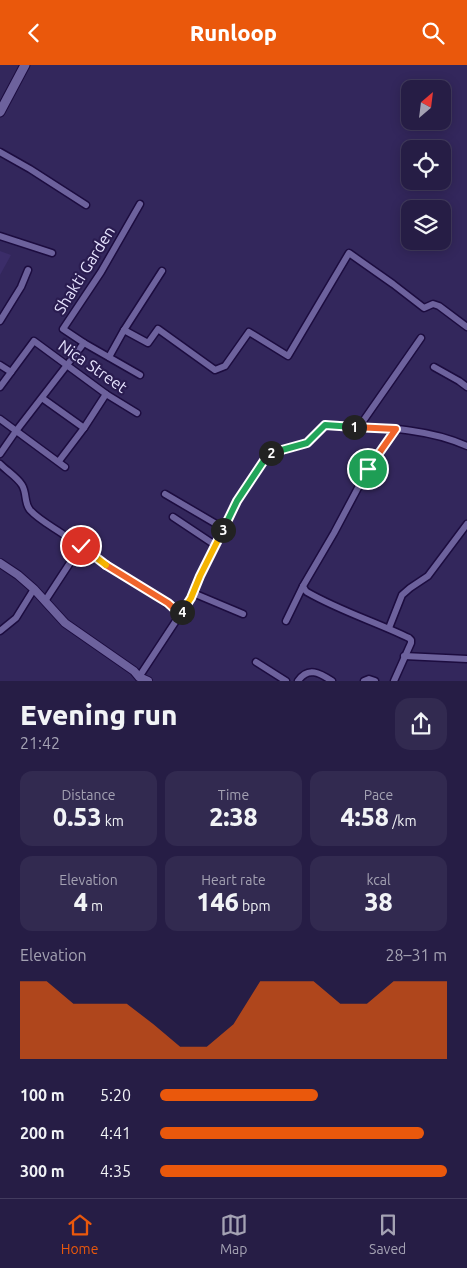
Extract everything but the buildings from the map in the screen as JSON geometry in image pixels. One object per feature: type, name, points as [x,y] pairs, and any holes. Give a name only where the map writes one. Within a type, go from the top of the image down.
[{"type":"main road","points":[[0,113],[25,65]]},
{"type":"street","points":[[0,152],[86,205]]},
{"type":"street","name":"Shakti Garden","points":[[84,343],[63,329],[101,272],[140,204]]},
{"type":"street","points":[[0,236],[52,253]]},
{"type":"street","points":[[124,330],[148,343],[158,329],[215,370],[225,366],[249,332],[288,356],[349,253],[393,283],[424,308],[433,305],[438,306],[467,327]]},
{"type":"street","points":[[0,321],[21,287],[28,270]]},
{"type":"street","points":[[109,357],[162,271]]},
{"type":"street","points":[[359,427],[421,338]]},
{"type":"street","name":"Nica Street","points":[[11,372],[34,341],[106,394],[137,413]]},
{"type":"street","points":[[0,454],[84,343],[140,375]]},
{"type":"street","points":[[0,365],[11,372],[0,387]]},
{"type":"street","points":[[434,367],[467,387]]},
{"type":"street","points":[[59,461],[84,428],[106,394]]},
{"type":"street","points":[[42,398],[84,428]]},
{"type":"street","points":[[0,419],[65,467]]},
{"type":"street","points":[[138,677],[193,593],[237,501],[269,453],[307,443],[325,425],[396,429],[426,433],[467,446]]},
{"type":"street","points":[[286,621],[303,586],[368,469],[396,429]]},
{"type":"street","points":[[0,464],[23,487],[26,505],[29,509],[97,559],[168,603],[180,614]]},
{"type":"street","points":[[165,494],[224,528]]},
{"type":"street","points":[[173,517],[215,545]]},
{"type":"street","points":[[389,628],[402,595],[428,576],[467,524]]},
{"type":"street","points":[[45,601],[81,546]]},
{"type":"street","points":[[0,563],[34,589],[66,623],[134,671],[138,677],[148,681]]},
{"type":"street","points":[[303,586],[307,592],[342,610],[389,628],[411,640],[394,681]]},
{"type":"street","points":[[0,631],[16,617],[34,589]]},
{"type":"street","points":[[193,593],[243,614]]},
{"type":"street","points":[[404,656],[467,659]]},
{"type":"street","points":[[256,662],[286,681]]},
{"type":"street","points":[[298,681],[301,676],[312,672],[320,673],[332,681]]},
{"type":"street","points":[[364,681],[369,679],[376,681]]},
{"type":"shaded area","points":[[0,251],[11,255],[0,275]]},
{"type":"route","points":[[81,546],[97,559],[168,603],[180,614],[191,598],[237,501],[269,453],[307,443],[325,425],[396,429],[368,469]]}]
